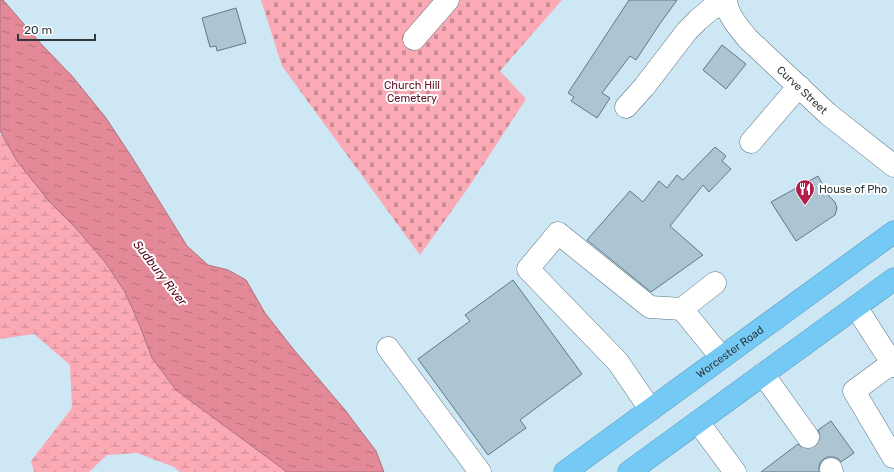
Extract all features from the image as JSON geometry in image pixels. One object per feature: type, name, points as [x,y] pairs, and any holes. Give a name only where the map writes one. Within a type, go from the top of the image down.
[{"type":"highway","name":"Worcester Road","points":[[565,472],[894,232]]},
{"type":"highway","points":[[629,472],[894,279]]},
{"type":"street","points":[[414,40],[448,0]]},
{"type":"street","points":[[626,106],[644,87],[687,31],[711,9],[726,2]]},
{"type":"street","name":"Curve Street","points":[[726,2],[730,14],[737,26],[748,39],[828,114],[894,166]]},
{"type":"street","points":[[751,142],[798,86]]},
{"type":"street","points":[[650,409],[618,362],[528,269],[558,233],[650,307],[682,309],[715,283]]},
{"type":"street","points":[[856,307],[893,364],[854,391],[893,457],[894,456]]},
{"type":"street","points":[[682,309],[721,357]]},
{"type":"street","points":[[388,348],[480,472]]},
{"type":"street","points":[[763,374],[808,437]]},
{"type":"street","points":[[698,422],[734,472]]},
{"type":"green space","name":"Church Hill Cemetery","points":[[261,0],[562,0],[500,71],[526,99],[468,188],[420,255],[282,66]]},
{"type":"green space","points":[[0,135],[2,135],[17,161],[48,200],[74,226],[105,262],[125,292],[152,358],[176,390],[286,472],[180,472],[174,467],[137,453],[107,455],[89,472],[34,472],[31,461],[72,408],[70,365],[34,334],[0,339]]},
{"type":"water","name":"Sudbury River","points":[[0,0],[3,0],[43,46],[72,76],[106,118],[187,246],[208,265],[228,270],[246,280],[265,313],[345,410],[376,451],[384,472],[286,472],[176,390],[152,358],[125,292],[105,262],[74,226],[48,200],[17,161],[0,131]]},
{"type":"building","points":[[629,0],[677,0],[636,60],[630,56],[602,93],[610,98],[597,118],[571,101],[574,97],[568,93]]},
{"type":"building","points":[[236,8],[246,43],[217,51],[216,46],[210,47],[202,18]]},
{"type":"building","points":[[722,45],[746,64],[726,89],[703,70]]},
{"type":"building","points":[[715,147],[726,156],[722,161],[731,169],[709,192],[703,185],[670,226],[703,255],[651,292],[587,240],[630,191],[643,202],[659,181],[667,188],[677,175],[683,180]]},
{"type":"building","points":[[818,176],[829,196],[835,202],[837,208],[835,215],[796,241],[771,202]]},
{"type":"building","points":[[513,280],[582,374],[520,420],[526,428],[488,455],[418,359],[470,321],[465,315]]},
{"type":"building","points":[[831,421],[854,453],[841,462],[839,459],[834,457],[827,457],[821,461],[819,472],[761,472],[798,444],[803,448],[809,449],[815,447],[819,442],[820,435],[818,430]]},
{"type":"tunnel","points":[[808,437],[831,469]]},
{"type":"place","name":"House of Pho","points":[[805,206]]}]
